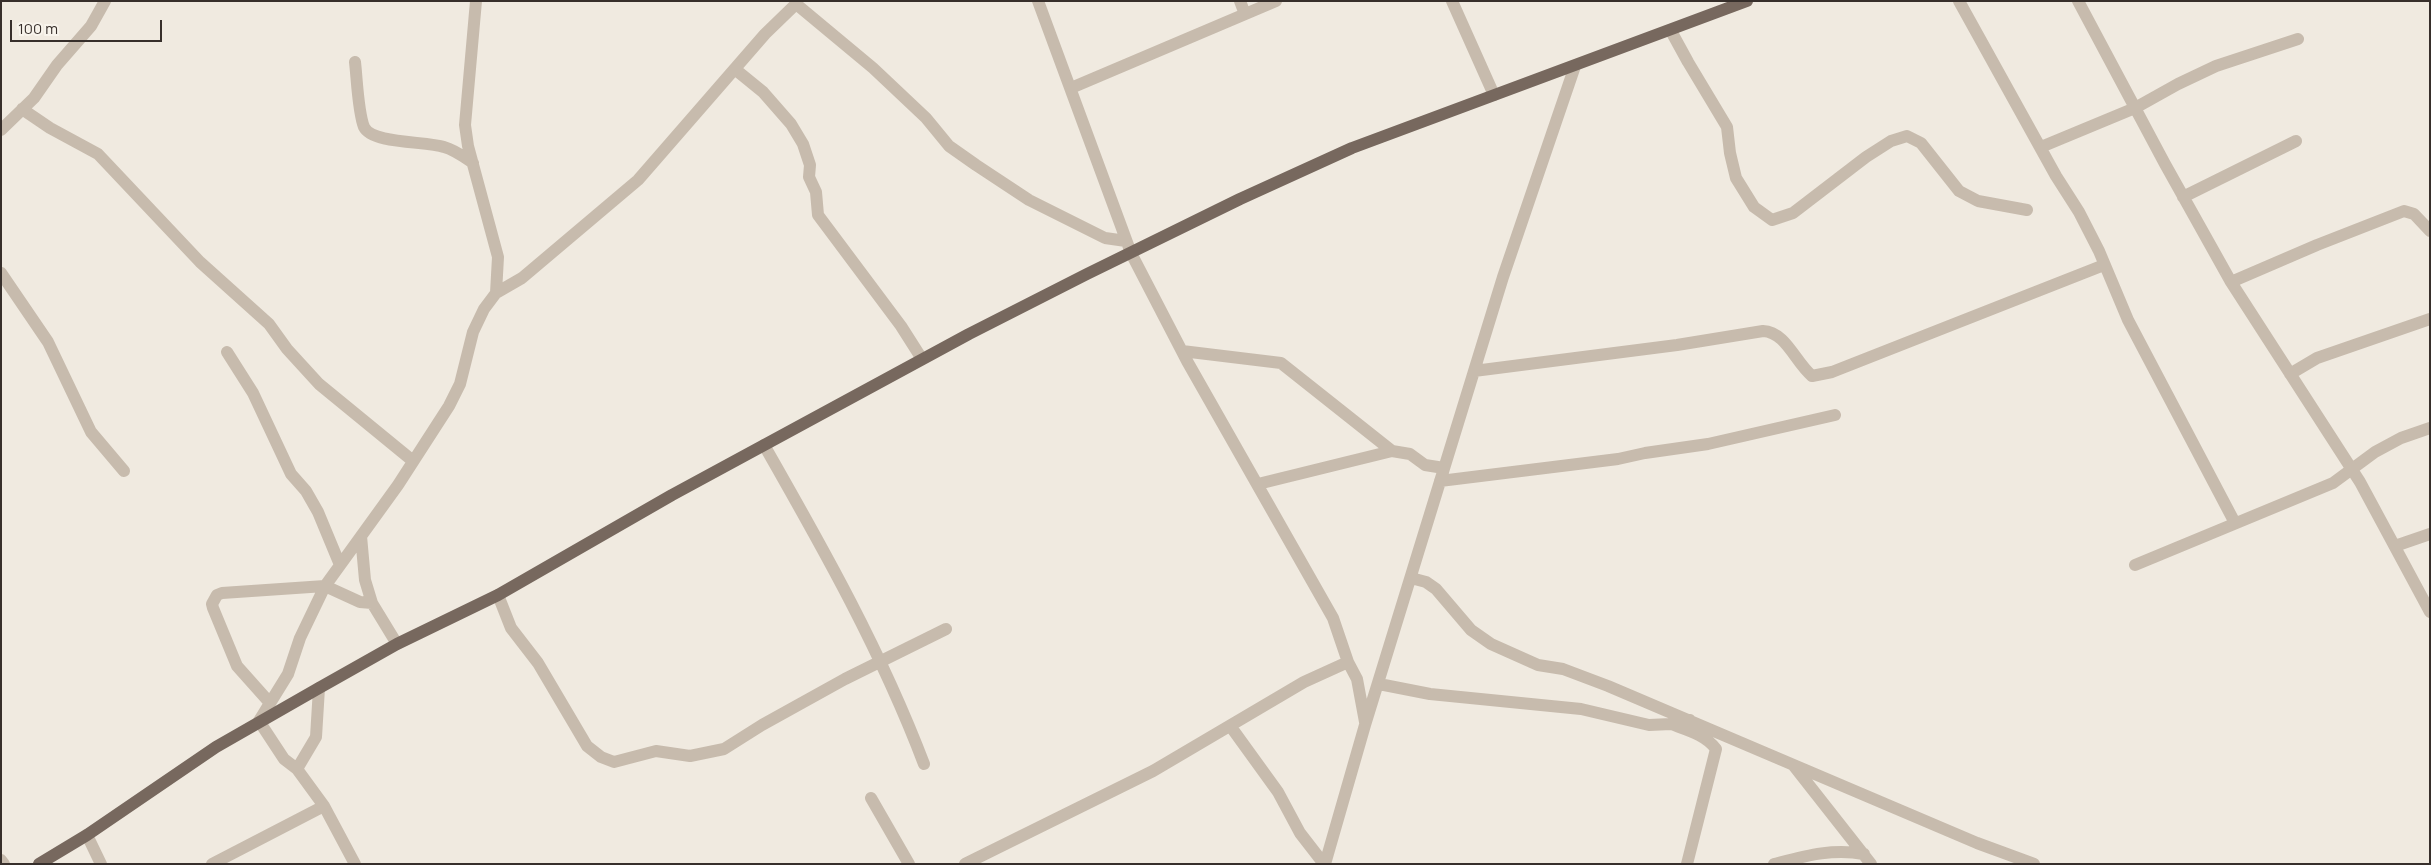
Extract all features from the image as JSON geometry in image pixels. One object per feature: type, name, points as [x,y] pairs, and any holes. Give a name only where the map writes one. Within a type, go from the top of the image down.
[{"type":"main road","points":[[39,864],[87,835],[216,747],[259,721],[397,644],[498,595],[672,495],[922,360],[1131,253],[1240,199],[1352,148],[1672,31],[1747,1]]},
{"type":"street","points":[[1,130],[34,98],[57,65],[92,26],[105,1]]},
{"type":"street","points":[[476,1],[465,124],[473,164],[498,257],[496,293]]},
{"type":"street","points":[[1038,1],[1131,253],[1182,351],[1333,618],[1348,662],[1357,679],[1365,725]]},
{"type":"street","points":[[1240,1],[1246,14]]},
{"type":"street","points":[[1071,88],[1276,1]]},
{"type":"street","points":[[1452,1],[1494,95]]},
{"type":"street","points":[[1959,1],[2079,212],[2099,251],[2128,320],[2235,523]]},
{"type":"street","points":[[2078,1],[2183,197],[2231,282],[2352,469],[2430,612]]},
{"type":"street","points":[[355,864],[324,806],[297,769],[284,758],[259,721],[288,674],[300,638],[325,586],[413,461],[449,406],[460,384],[473,332],[484,309],[496,293],[522,278],[638,180],[736,70],[765,34],[796,3],[873,68],[926,118],[950,146],[969,160],[1029,200],[1105,238],[1126,241]]},
{"type":"street","points":[[1672,31],[1688,62],[1727,127],[1730,153],[1736,178],[1754,207],[1772,220],[1792,214],[1866,157],[1891,141],[1907,136],[1921,144],[1960,191],[1978,201],[2027,210]]},
{"type":"street","points":[[2041,147],[2135,108],[2178,84],[2216,66],[2298,38]]},
{"type":"street","points":[[355,62],[363,121],[367,131],[377,137],[444,147],[457,152],[473,164]]},
{"type":"street","points":[[1325,864],[1365,725],[1474,371],[1553,124],[1575,66]]},
{"type":"street","points":[[736,70],[763,92],[791,124],[803,144],[808,159],[809,177],[816,192],[818,215],[901,326],[922,360]]},
{"type":"street","points":[[22,109],[50,128],[98,154],[200,262],[269,324],[287,349],[319,384],[413,461]]},
{"type":"street","points":[[2183,197],[2296,141]]},
{"type":"street","points":[[2231,282],[2316,245],[2404,211],[2414,214],[2430,231]]},
{"type":"street","points":[[1474,371],[1677,345],[1763,331],[1772,332],[1778,336],[1802,368],[1812,376],[1841,368],[2104,265]]},
{"type":"street","points":[[1,272],[48,342],[91,432],[124,470]]},
{"type":"street","points":[[2290,374],[2317,358],[2430,319]]},
{"type":"street","points":[[1182,351],[1281,363],[1392,451]]},
{"type":"street","points":[[227,352],[253,393],[291,474],[306,491],[318,512],[340,565]]},
{"type":"street","points":[[1440,481],[1618,459],[1708,444],[1835,416]]},
{"type":"street","points":[[2136,565],[2333,482],[2375,452],[2401,438],[2430,428]]},
{"type":"street","points":[[764,445],[830,560],[882,661],[924,764]]},
{"type":"street","points":[[1258,484],[1392,451],[1410,454],[1425,465],[1444,468]]},
{"type":"street","points":[[2395,546],[2430,534]]},
{"type":"street","points":[[361,536],[364,580],[372,603],[397,644]]},
{"type":"street","points":[[1411,578],[1426,582],[1436,589],[1471,630],[1491,644],[1538,665],[1563,669],[1608,686],[1977,842],[2034,864]]},
{"type":"street","points":[[270,703],[237,666],[213,608],[214,599],[222,593],[325,586],[360,602],[372,603]]},
{"type":"street","points":[[498,595],[511,628],[538,663],[587,746],[601,758],[614,762],[656,751],[690,756],[724,749],[770,720],[946,629]]},
{"type":"street","points":[[965,864],[1153,771],[1231,727],[1304,682],[1348,662]]},
{"type":"street","points":[[1379,684],[1430,694],[1581,708],[1649,725],[1671,724],[1690,720]]},
{"type":"street","points":[[297,769],[316,737],[318,688]]},
{"type":"street","points":[[1671,724],[1699,735],[1716,749],[1687,864]]},
{"type":"street","points":[[1231,727],[1278,792],[1300,833],[1325,864]]},
{"type":"street","points":[[1792,763],[1867,859]]},
{"type":"street","points":[[871,798],[909,864]]},
{"type":"street","points":[[212,864],[324,806]]},
{"type":"street","points":[[87,835],[101,864]]},
{"type":"street","points":[[1774,864],[1826,851],[1845,850],[1867,859]]},
{"type":"street","points":[[1,860],[4,864]]}]
